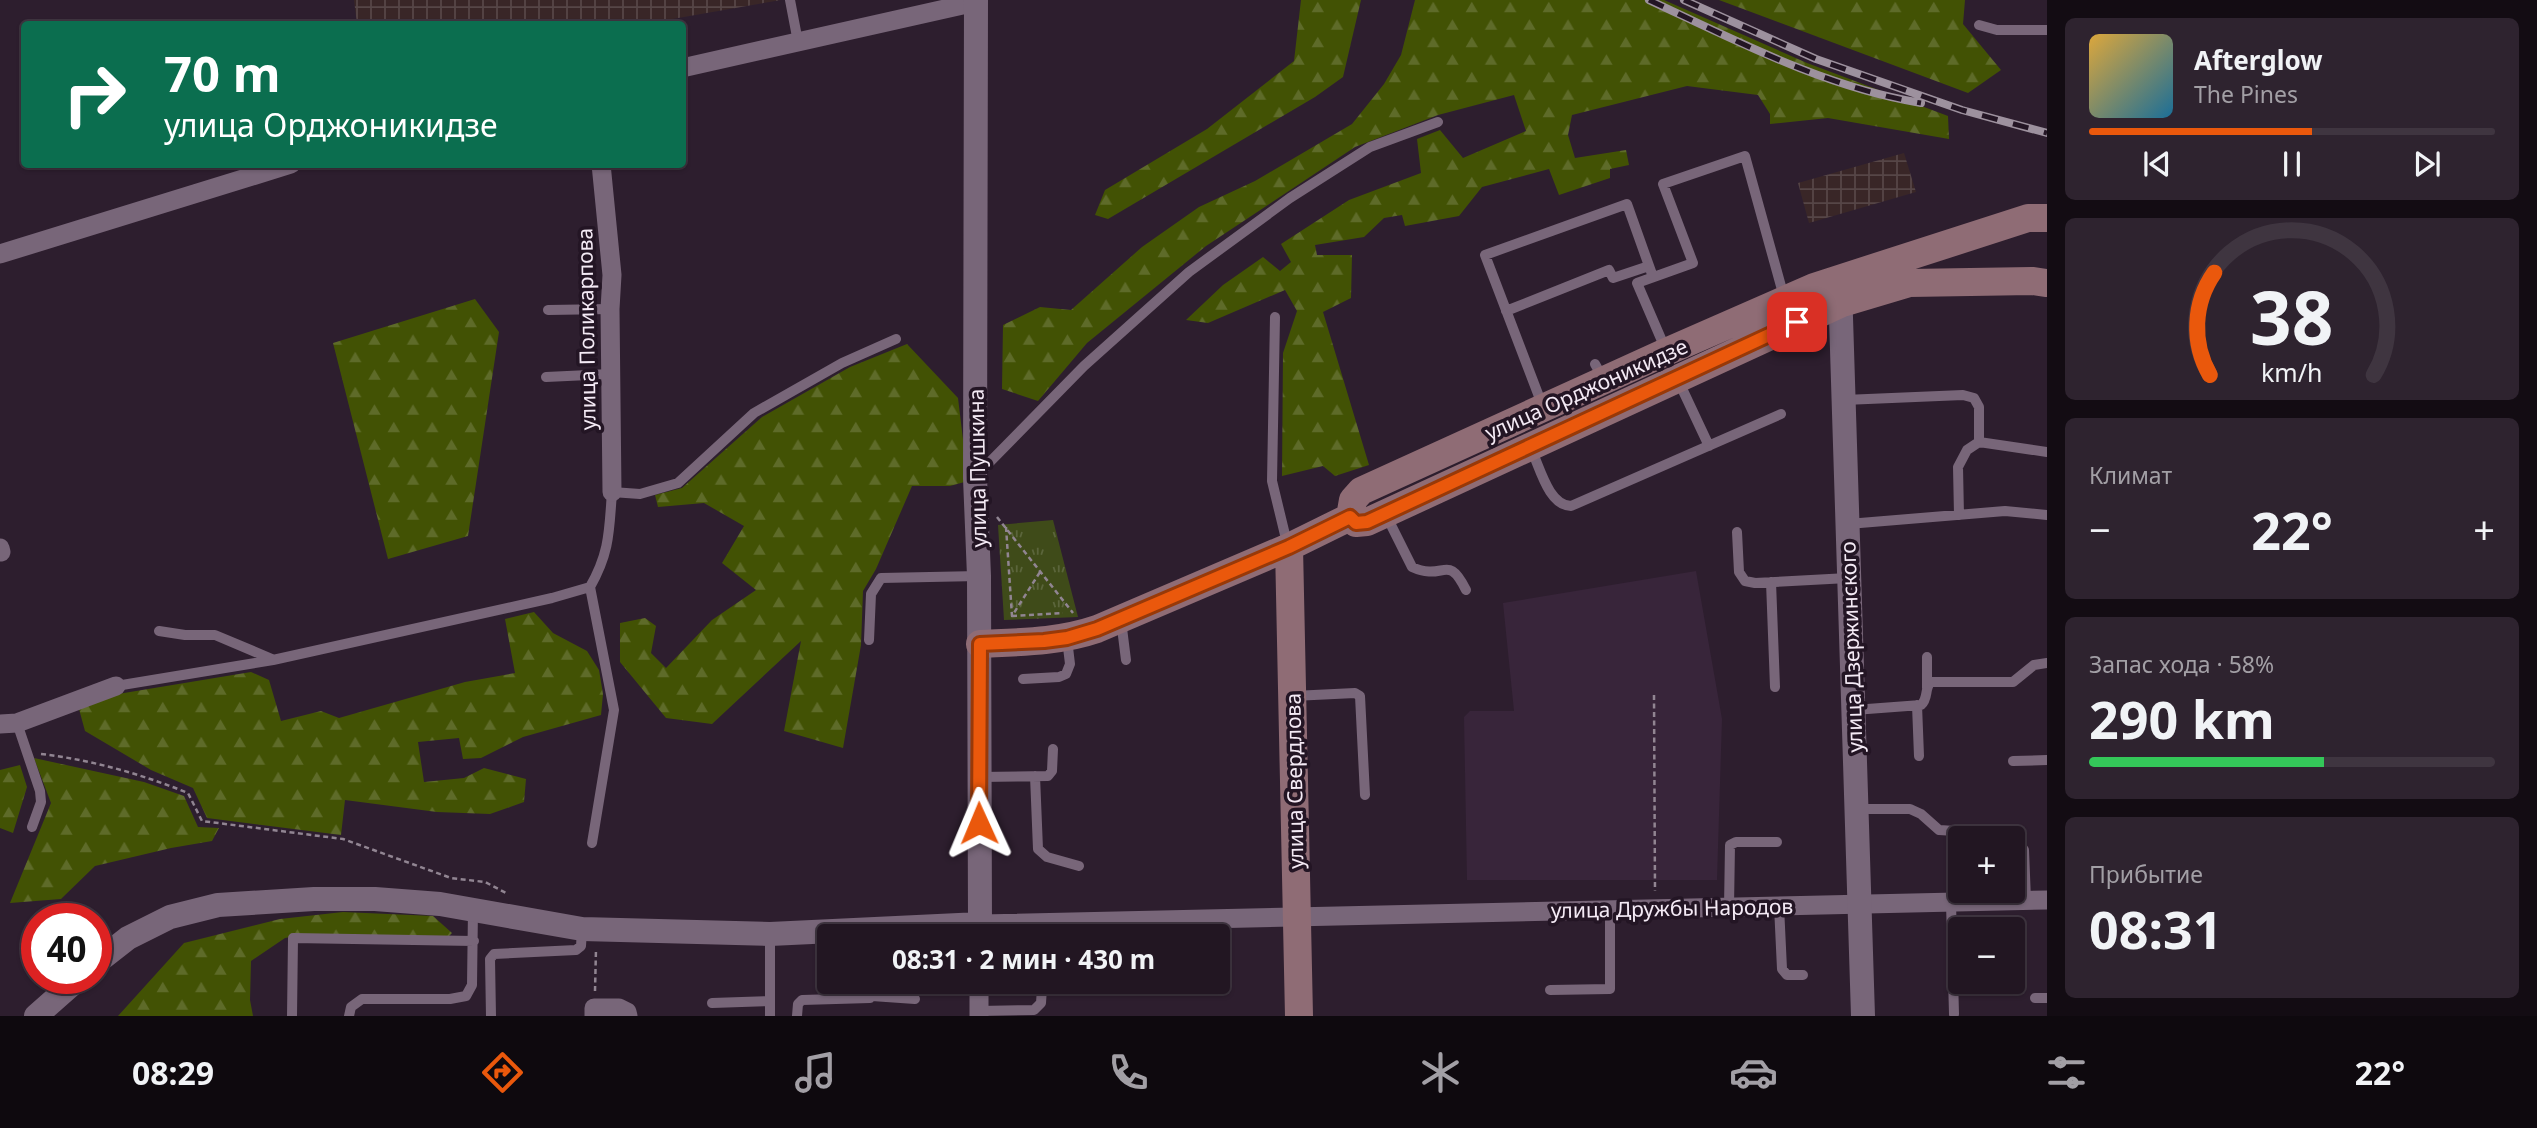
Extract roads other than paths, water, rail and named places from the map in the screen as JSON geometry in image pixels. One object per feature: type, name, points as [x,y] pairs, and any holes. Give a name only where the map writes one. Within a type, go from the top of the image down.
[{"type":"main road","points":[[1841,290],[2041,215]]},
{"type":"main road","points":[[1841,290],[1909,283],[2047,283]]},
{"type":"main road","name":"улица Орджоникидзе","points":[[1350,517],[1353,500],[1361,491],[1544,408],[1600,372],[1666,352],[1785,300],[1841,290]]},
{"type":"main road","name":"улица Орджоникидзе","points":[[1350,517],[1356,523],[1367,522],[1678,379],[1841,290]]},
{"type":"main road","name":"улица Орджоникидзе","points":[[980,644],[1067,638],[1121,620],[1289,547],[1350,517]]},
{"type":"main road","name":"улица Свердлова","points":[[1289,547],[1299,1016]]},
{"type":"street","points":[[686,67],[976,1]]},
{"type":"street","name":"улица Пушкина","points":[[976,1],[975,478],[980,644],[980,924]]},
{"type":"street","points":[[0,254],[278,168]]},
{"type":"street","name":"улица Поликарпова","points":[[601,168],[612,275],[612,492]]},
{"type":"street","name":"улица Дзержинского","points":[[1841,290],[1863,1016]]},
{"type":"street","points":[[9,723],[116,686]]},
{"type":"street","points":[[112,950],[128,937],[157,922],[218,905],[314,898],[352,898],[473,908],[589,930],[817,933]]},
{"type":"street","name":"улица Дружбы Народов","points":[[2026,900],[2047,900]]},
{"type":"street","name":"улица Дружбы Народов","points":[[1088,924],[1214,917],[1951,903]]},
{"type":"street","points":[[36,1016],[61,994]]},
{"type":"street","points":[[979,994],[979,1014]]},
{"type":"street","points":[[594,1012],[619,1008],[627,1012],[628,1016]]},
{"type":"lane","points":[[790,0],[798,42]]},
{"type":"lane","points":[[1979,26],[1997,30],[2047,30]]},
{"type":"lane","points":[[975,478],[1084,366],[1189,272],[1290,198],[1370,147],[1438,122]]},
{"type":"lane","points":[[1666,352],[1637,283],[1693,263],[1663,184],[1745,156],[1785,300]]},
{"type":"lane","points":[[1544,408],[1485,255],[1628,204],[1653,277]]},
{"type":"lane","points":[[1506,311],[1609,270],[1613,278],[1649,266]]},
{"type":"lane","points":[[548,310],[610,309]]},
{"type":"lane","points":[[1275,317],[1272,481],[1289,547]]},
{"type":"lane","points":[[593,843],[614,710],[590,587],[601,568],[608,544],[612,492],[640,494],[678,483],[754,413],[842,363],[896,339]]},
{"type":"lane","points":[[545,377],[610,374]]},
{"type":"lane","points":[[1678,379],[1709,446]]},
{"type":"lane","points":[[1843,400],[1969,396],[1974,398],[1979,407],[1979,442]]},
{"type":"lane","points":[[1530,445],[1554,499],[1567,506],[1575,505],[1782,414]]},
{"type":"lane","points":[[1959,515],[1958,467],[1967,450],[1979,442],[2047,452]]},
{"type":"lane","points":[[1847,524],[2005,511],[2047,515]]},
{"type":"lane","points":[[1385,512],[1412,567],[1428,573],[1453,570],[1466,590]]},
{"type":"lane","points":[[1737,532],[1742,579],[1755,583],[1849,578]]},
{"type":"lane","points":[[869,640],[871,594],[881,578],[979,576]]},
{"type":"lane","points":[[1771,582],[1774,687]]},
{"type":"lane","points":[[116,686],[272,660],[552,598],[590,587]]},
{"type":"lane","points":[[1121,620],[1126,660]]},
{"type":"lane","points":[[159,631],[185,635],[215,635],[272,660]]},
{"type":"lane","points":[[1023,679],[1059,677],[1066,674],[1070,664],[1067,638]]},
{"type":"lane","points":[[1853,710],[1917,705],[1926,700],[1927,657]]},
{"type":"lane","points":[[1927,689],[1933,682],[2012,682],[2034,665],[2047,663]]},
{"type":"lane","points":[[1292,696],[1355,693],[1360,696],[1365,795]]},
{"type":"lane","points":[[1917,705],[1919,756]]},
{"type":"lane","points":[[9,723],[25,748],[40,791],[41,802],[32,827]]},
{"type":"lane","points":[[978,777],[1050,774],[1053,749]]},
{"type":"lane","points":[[2014,761],[2047,760]]},
{"type":"lane","points":[[1035,776],[1038,849],[1047,857],[1079,866]]},
{"type":"lane","points":[[1856,808],[1910,809],[1921,814],[1939,830],[2016,838],[2024,850],[2026,900]]},
{"type":"lane","points":[[1729,907],[1730,845],[1736,842],[1777,842]]},
{"type":"lane","points":[[1951,903],[1954,1014]]},
{"type":"lane","points":[[1779,906],[1782,969],[1787,975],[1803,975]]},
{"type":"lane","points":[[349,1016],[351,1007],[362,999],[450,999],[467,996],[472,985],[473,908]]},
{"type":"lane","points":[[1550,990],[1610,989],[1610,909]]},
{"type":"lane","points":[[491,1016],[490,959],[494,954],[576,950],[589,930]]},
{"type":"lane","points":[[769,1016],[770,934]]},
{"type":"lane","points":[[292,1016],[293,938],[474,941]]},
{"type":"lane","points":[[979,1014],[1036,1013],[1042,994]]},
{"type":"lane","points":[[797,1016],[798,1004],[802,1000],[864,999],[872,996],[915,999]]},
{"type":"lane","points":[[2035,998],[2047,998]]},
{"type":"lane","points":[[712,1003],[769,1001]]},
{"type":"railway","points":[[1649,0],[1816,74],[1885,96],[1921,103]]},
{"type":"railway","points":[[1684,0],[1816,59],[1962,110],[2047,133]]}]
